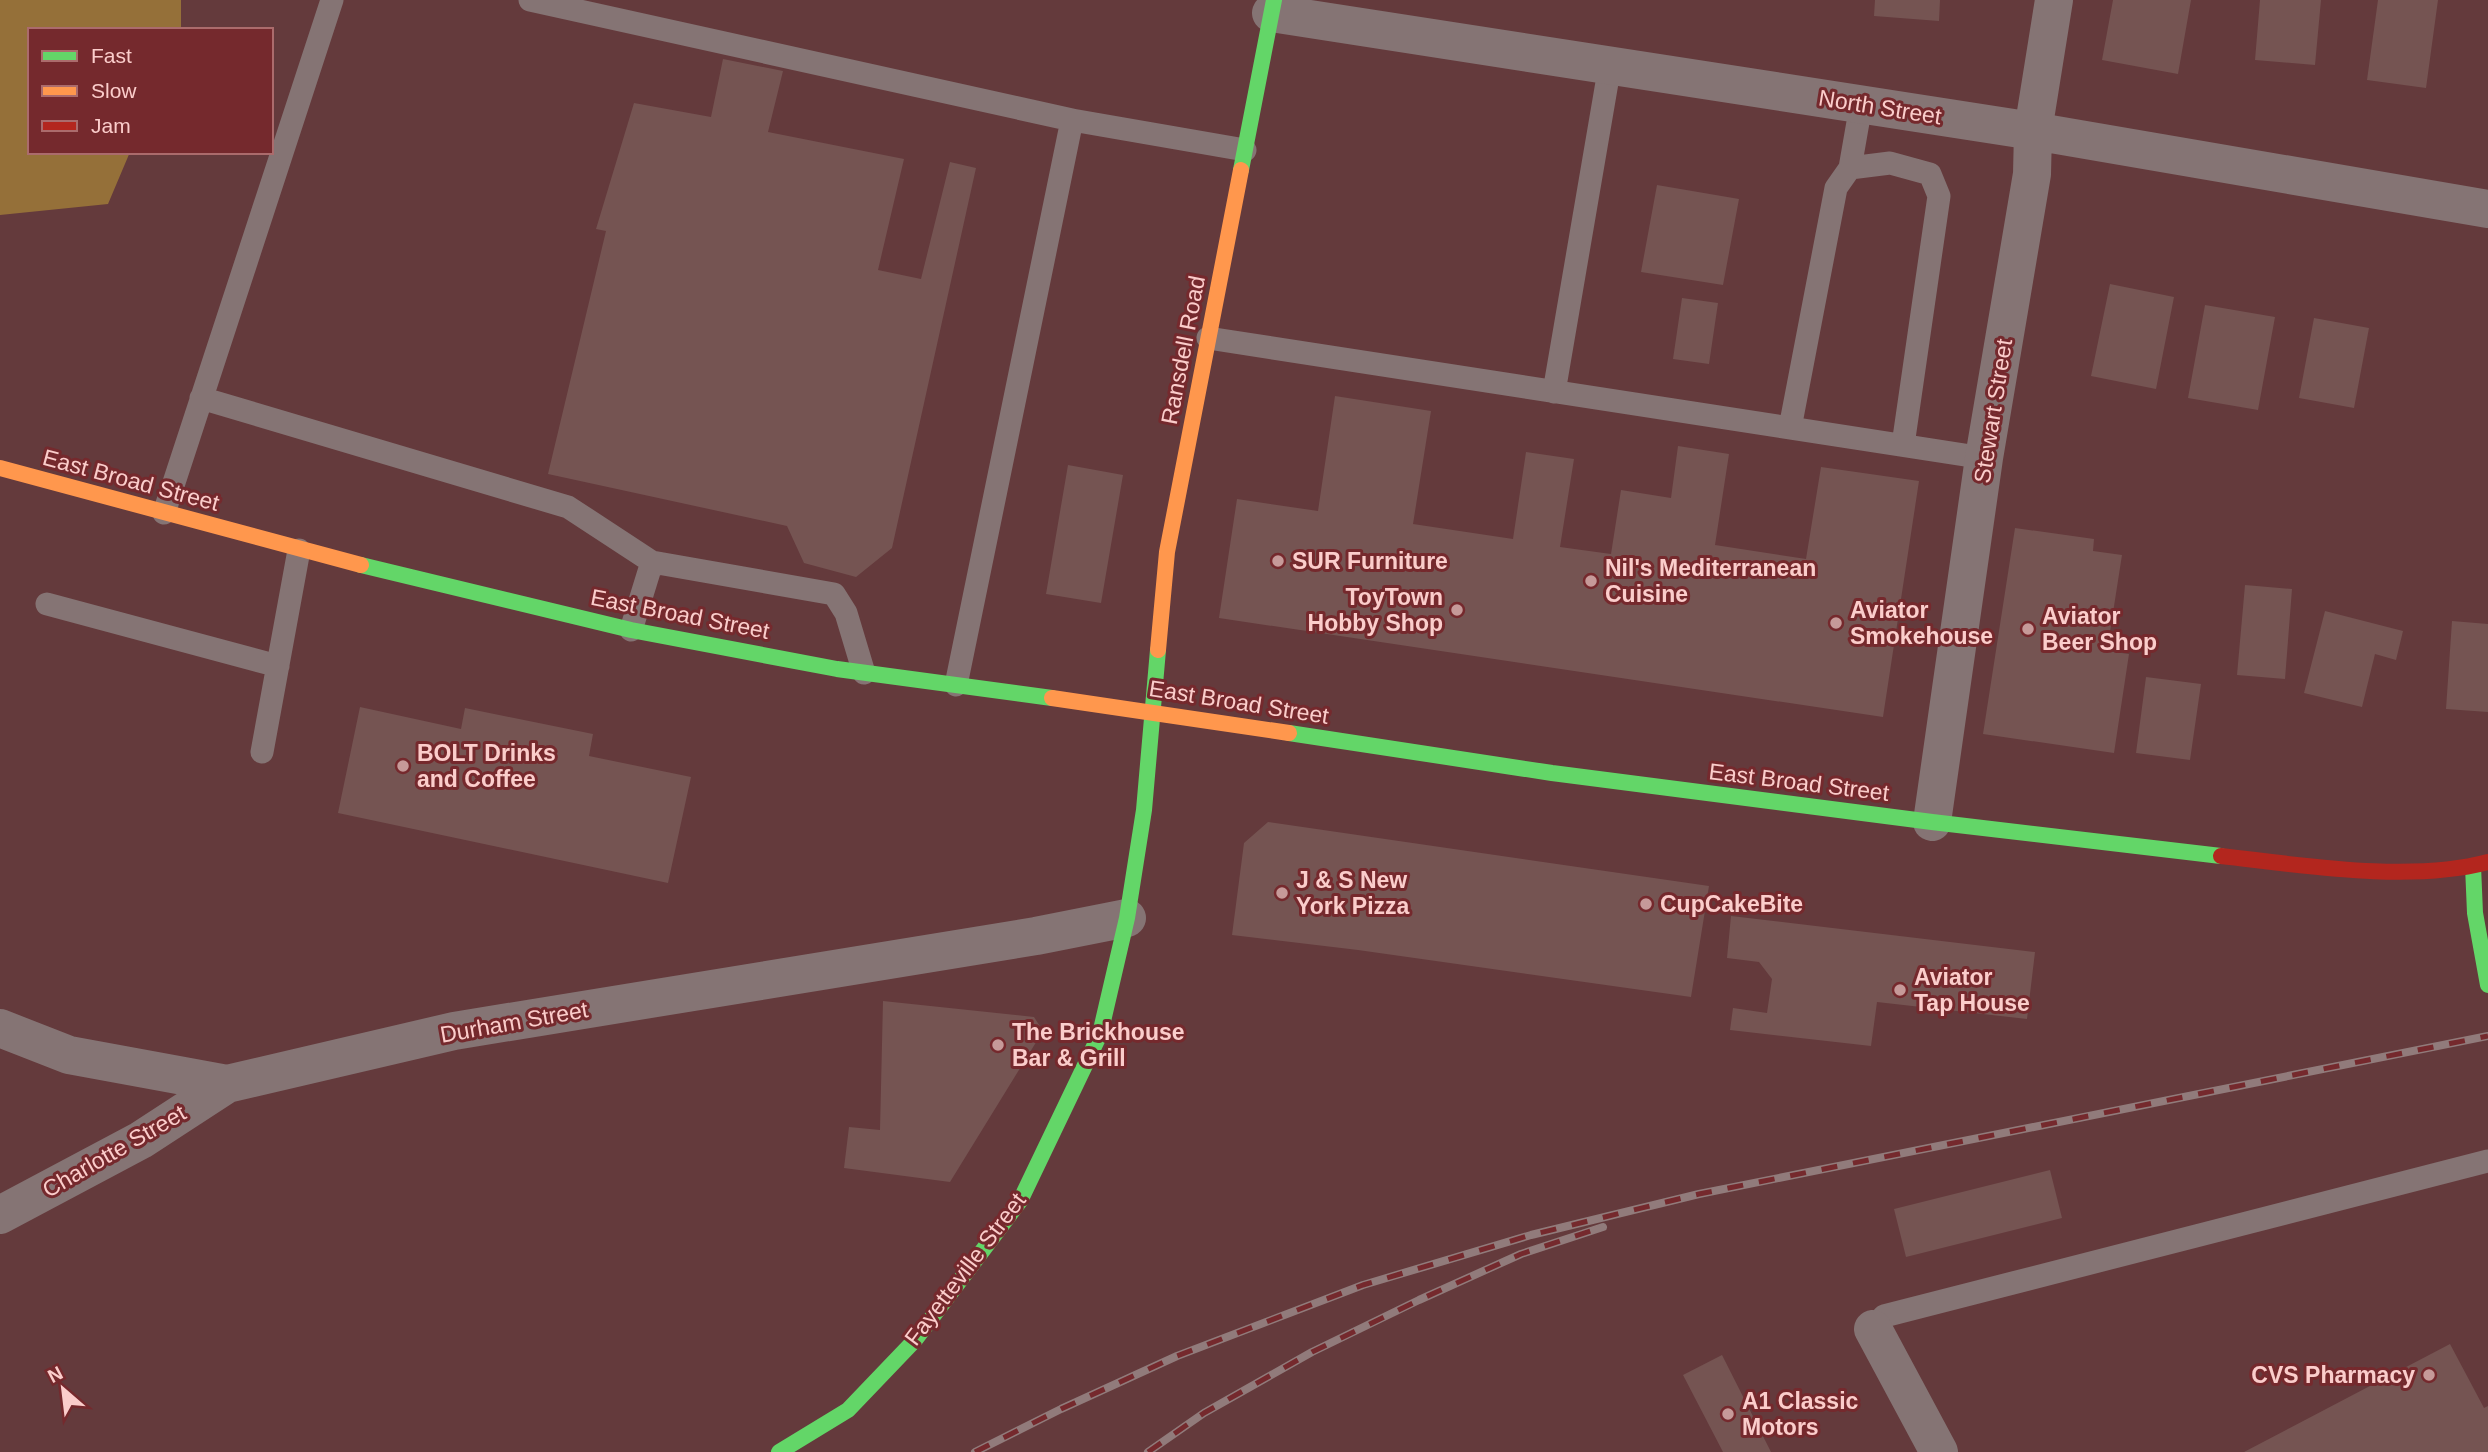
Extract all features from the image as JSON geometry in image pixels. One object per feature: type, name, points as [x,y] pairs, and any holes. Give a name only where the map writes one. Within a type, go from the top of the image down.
[{"type":"main road","name":"Ransdell Road","points":[[1153,712],[1167,552],[1273,6]]},
{"type":"main road","name":"East Broad Street","points":[[0,468],[299,550],[631,630],[863,673],[1153,712],[1552,772],[1932,822],[2301,865],[2396,872],[2480,864]]},
{"type":"main road","name":"Fayetteville Street","points":[[779,1452],[848,1410],[858,1400],[915,1340],[1020,1201],[1100,1034],[1127,918],[1144,810],[1153,712]]},
{"type":"main road","points":[[2480,864],[2488,883]]},
{"type":"main road","points":[[2480,864],[2475,913],[2488,985]]},
{"type":"street","name":"Stewart Street","points":[[1932,822],[1984,458],[2032,174],[2033,131],[2054,0]]},
{"type":"street","name":"North Street","points":[[1273,6],[1610,65],[2033,131],[2488,209]]},
{"type":"street","name":"Durham Street","points":[[0,1028],[69,1055],[227,1084],[454,1031],[1036,936],[1127,918]]},
{"type":"street","name":"Charlotte Street","points":[[0,1215],[141,1140],[227,1084]]},
{"type":"street","points":[[1873,1329],[1939,1452]]},
{"type":"lane","points":[[164,513],[332,0]]},
{"type":"lane","points":[[530,0],[1072,120],[1245,150]]},
{"type":"lane","points":[[1554,391],[1610,65]]},
{"type":"lane","points":[[1790,428],[1836,188],[1850,168],[1861,105]]},
{"type":"lane","points":[[956,685],[1072,120]]},
{"type":"lane","points":[[1850,168],[1890,163],[1930,174],[1939,196],[1903,445]]},
{"type":"lane","points":[[1208,338],[1984,458]]},
{"type":"lane","points":[[201,397],[568,508],[652,562],[834,594],[846,613],[863,673]]},
{"type":"lane","points":[[262,752],[299,550]]},
{"type":"lane","points":[[631,630],[652,562]]},
{"type":"lane","points":[[47,604],[278,666]]},
{"type":"lane","points":[[1873,1329],[1884,1316],[2488,1161]]},
{"type":"shaded area","points":[[0,0],[181,0],[181,28],[28,28],[28,154],[129,154],[108,204],[0,215]]},
{"type":"building","points":[[1875,0],[1940,0],[1939,21],[1874,16]]},
{"type":"building","points":[[2113,0],[2191,0],[2178,74],[2102,60]]},
{"type":"building","points":[[2260,0],[2321,0],[2315,65],[2255,60]]},
{"type":"building","points":[[2378,0],[2438,0],[2426,88],[2367,80]]},
{"type":"building","points":[[723,59],[783,71],[768,132],[904,159],[878,270],[921,279],[950,162],[976,168],[892,548],[856,577],[804,563],[787,526],[548,474],[606,231],[596,229],[634,103],[711,117]]},
{"type":"building","points":[[1657,185],[1739,199],[1723,285],[1641,272]]},
{"type":"building","points":[[2110,284],[2174,297],[2156,389],[2091,376]]},
{"type":"building","points":[[1682,298],[1718,303],[1709,364],[1673,359]]},
{"type":"building","points":[[2205,305],[2275,317],[2258,410],[2188,398]]},
{"type":"building","points":[[2314,318],[2369,328],[2354,408],[2299,398]]},
{"type":"building","points":[[1335,396],[1431,411],[1413,524],[1513,539],[1526,452],[1574,459],[1560,547],[1611,554],[1621,490],[1671,498],[1678,446],[1729,454],[1715,545],[1806,559],[1821,467],[1919,481],[1883,717],[1219,618],[1237,499],[1318,511]]},
{"type":"building","points":[[1068,465],[1123,475],[1101,603],[1046,594]]},
{"type":"building","points":[[2015,528],[2094,539],[2093,551],[2122,555],[2107,651],[2129,654],[2114,753],[1983,734]]},
{"type":"building","points":[[2245,585],[2292,589],[2285,679],[2237,675]]},
{"type":"building","points":[[2325,611],[2403,631],[2396,660],[2375,654],[2362,707],[2304,693]]},
{"type":"building","points":[[2452,621],[2488,624],[2488,712],[2446,709]]},
{"type":"building","points":[[2146,677],[2201,684],[2190,760],[2136,753]]},
{"type":"building","points":[[360,707],[461,729],[465,708],[593,734],[589,756],[691,777],[668,883],[338,813]]},
{"type":"building","points":[[1268,822],[1709,886],[1691,997],[1232,935],[1244,843]]},
{"type":"building","name":"Aviator Tap House","points":[[1731,916],[2035,952],[2027,1019],[1877,1002],[1871,1046],[1730,1030],[1733,1008],[1767,1013],[1772,979],[1759,962],[1727,958]]},
{"type":"building","points":[[883,1001],[1034,1017],[1043,1031],[950,1182],[844,1168],[849,1127],[880,1130]]},
{"type":"building","points":[[2050,1170],[2062,1218],[1906,1257],[1894,1209]]},
{"type":"building","name":"CVS Pharmacy","points":[[2450,1344],[2484,1408],[2488,1406],[2488,1452],[2244,1452]]},
{"type":"building","name":"A1 Classic Motors","points":[[1722,1355],[1771,1452],[1723,1452],[1683,1375]]},
{"type":"railway","points":[[975,1452],[1177,1356],[1363,1285],[1531,1235],[1699,1194],[2488,1036]]},
{"type":"railway","points":[[1148,1452],[1204,1413],[1312,1352],[1521,1254],[1603,1227]]},
{"type":"traffic: fast","points":[[1241,170],[1274,0]]},
{"type":"traffic: fast","points":[[361,565],[631,630],[837,669],[1052,698]]},
{"type":"traffic: fast","points":[[779,1452],[848,1410],[915,1340],[1020,1201],[1100,1034],[1127,918],[1144,810],[1158,650]]},
{"type":"traffic: fast","points":[[1289,733],[1552,773],[2221,856]]},
{"type":"traffic: fast","points":[[2473,866],[2475,913],[2488,985]]},
{"type":"traffic: slow","points":[[1158,650],[1167,552],[1241,170]]},
{"type":"traffic: slow","points":[[0,468],[361,565]]},
{"type":"traffic: slow","points":[[1052,698],[1289,733]]},
{"type":"traffic: jam","points":[[2221,856],[2390,872],[2457,868],[2488,862]]},
{"type":"place","name":"SUR Furniture","points":[[1278,561]]},
{"type":"place","name":"Nil's Mediterranean Cuisine","points":[[1591,581]]},
{"type":"place","name":"ToyTown Hobby Shop","points":[[1457,610]]},
{"type":"place","name":"Aviator Smokehouse","points":[[1836,623]]},
{"type":"place","name":"Aviator Beer Shop","points":[[2028,629]]},
{"type":"place","name":"BOLT Drinks and Coffee","points":[[403,766]]},
{"type":"place","name":"J & S New York Pizza","points":[[1282,893]]},
{"type":"place","name":"CupCakeBite","points":[[1646,904]]},
{"type":"place","name":"Aviator Tap House","points":[[1900,990]]},
{"type":"place","name":"The Brickhouse Bar & Grill","points":[[998,1045]]},
{"type":"place","name":"CVS Pharmacy","points":[[2429,1375]]},
{"type":"place","name":"A1 Classic Motors","points":[[1728,1414]]}]
